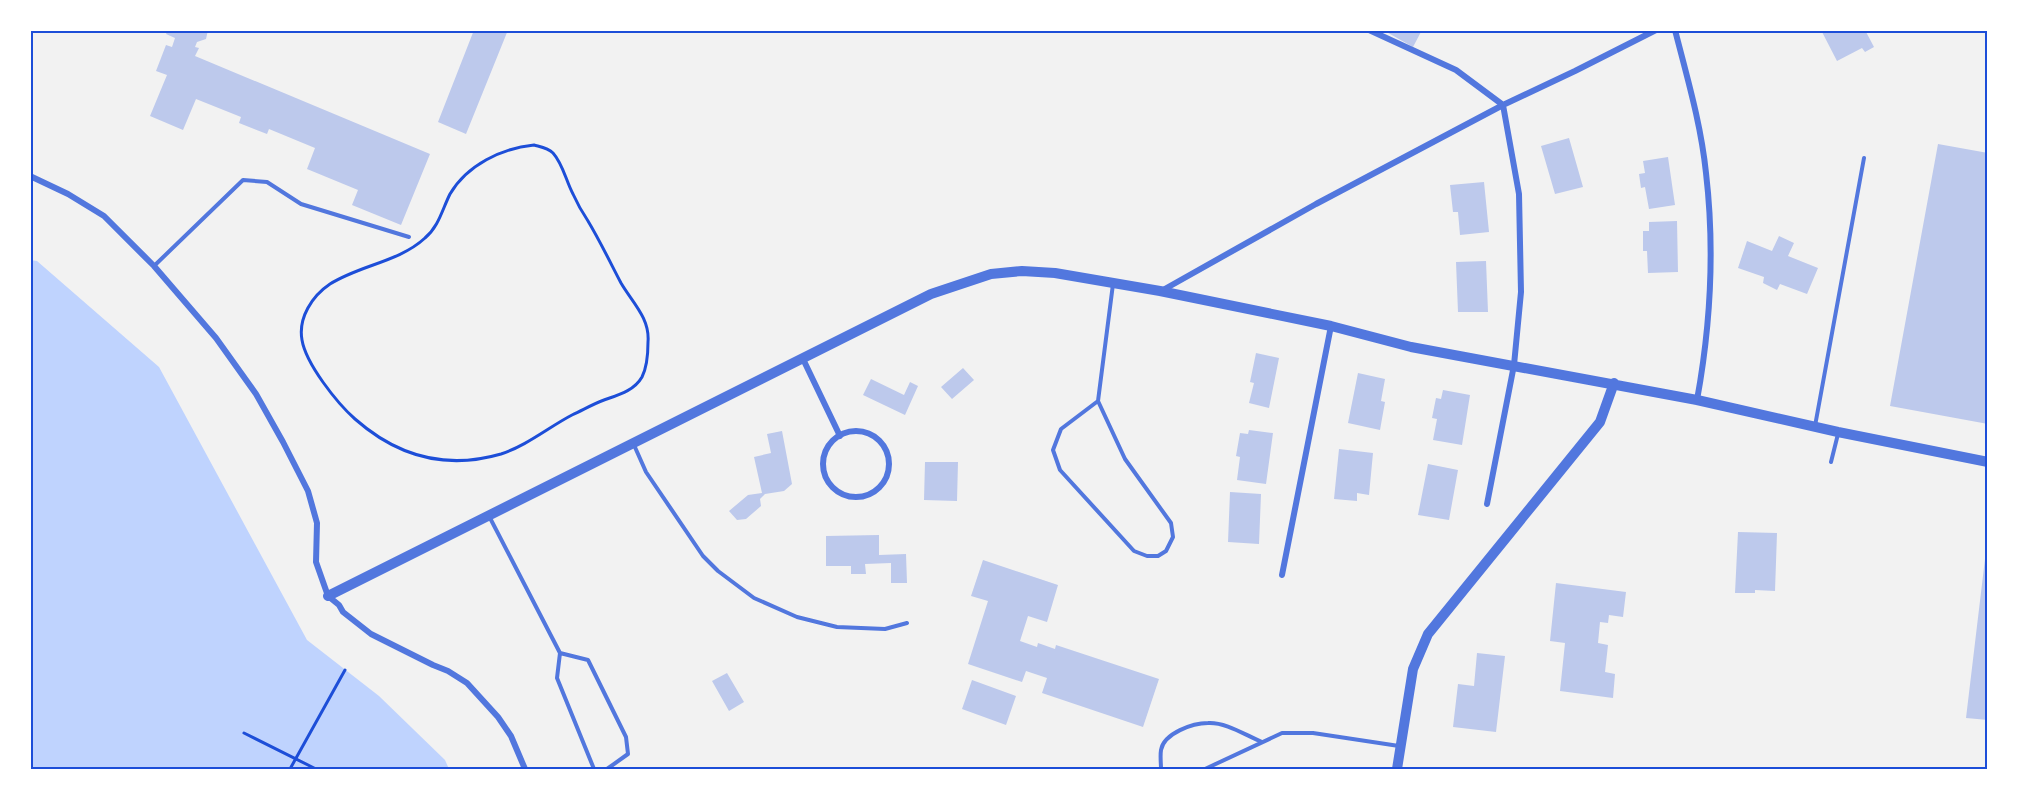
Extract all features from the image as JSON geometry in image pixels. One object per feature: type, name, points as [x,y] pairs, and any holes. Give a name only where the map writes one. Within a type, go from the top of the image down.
[{"type":"street","points":[[1369,30],[1456,70],[1503,105],[1519,194],[1521,292],[1514,365],[1487,504]]},
{"type":"street","points":[[1160,291],[1316,204],[1503,105],[1575,72],[1656,30]]},
{"type":"street","points":[[1676,30],[1700,131],[1711,235],[1710,300],[1706,347],[1697,400]]},
{"type":"street","points":[[30,176],[68,194],[104,216],[154,266],[216,338],[256,394],[284,442],[308,491],[316,523],[316,562],[328,596],[339,605],[343,612],[371,634],[448,671],[467,683],[498,717],[511,736],[525,769]]},
{"type":"street","points":[[328,596],[932,294],[991,274],[1055,273],[1160,291],[1331,326],[1411,347],[1614,383],[1988,462]]},
{"type":"street","points":[[1282,575],[1331,326]]},
{"type":"street","points":[[803,359],[840,436]]},
{"type":"street","points":[[1397,769],[1413,669],[1428,634],[1600,422],[1614,383]]},
{"type":"street","points":[[857,431],[867,433],[884,446],[890,466],[882,486],[874,493],[853,498],[842,495],[826,478],[823,468],[824,457],[829,446],[840,436],[857,431]]},
{"type":"lane","points":[[1815,427],[1864,158]]},
{"type":"lane","points":[[154,266],[243,180],[267,182],[301,204],[409,237]]},
{"type":"lane","points":[[1098,401],[1061,429],[1053,450],[1060,470],[1134,551],[1147,556],[1158,556],[1166,551],[1173,537],[1171,523],[1125,459],[1098,401],[1113,283]]},
{"type":"lane","points":[[1832,462],[1838,432]]},
{"type":"lane","points":[[633,444],[646,472],[703,556],[718,571],[754,598],[797,617],[837,627],[885,629],[908,623]]},
{"type":"lane","points":[[488,515],[560,652],[556,678],[594,769]]},
{"type":"lane","points":[[560,652],[588,660],[626,737],[628,754],[607,769]]},
{"type":"lane","points":[[1161,769],[1161,748],[1167,739],[1185,727],[1216,724],[1263,742]]},
{"type":"lane","points":[[1205,769],[1282,733],[1312,733],[1400,746]]},
{"type":"path","points":[[534,145],[544,148],[552,153],[559,162],[572,194],[648,327],[649,340],[642,378],[623,394],[582,410],[502,454],[450,461],[421,457],[392,446],[370,432],[334,398],[307,354],[302,340],[305,314],[316,295],[330,284],[389,258],[412,249],[434,230],[449,196],[467,172],[506,151],[534,145]]},
{"type":"path","points":[[290,769],[345,670]]},
{"type":"path","points":[[244,733],[316,769]]},
{"type":"water","points":[[30,260],[37,261],[159,367],[307,640],[379,696],[445,760],[449,769],[30,769]]},
{"type":"building","points":[[168,30],[208,30],[206,39],[197,42],[195,47],[199,48],[195,56],[430,154],[401,225],[352,205],[358,190],[307,169],[315,148],[269,129],[267,134],[239,123],[241,117],[196,99],[183,130],[150,116],[167,75],[156,71],[166,45],[172,47],[175,38],[166,34]]},
{"type":"building","points":[[474,30],[508,30],[466,134],[438,122]]},
{"type":"building","points":[[1383,30],[1422,30],[1413,47]]},
{"type":"building","points":[[1821,30],[1865,30],[1874,47],[1865,52],[1862,48],[1837,61]]},
{"type":"building","points":[[1569,138],[1583,187],[1555,194],[1541,146]]},
{"type":"building","points":[[1938,144],[1988,153],[1988,424],[1890,406]]},
{"type":"building","points":[[1668,157],[1675,205],[1649,209],[1645,187],[1641,188],[1639,174],[1645,173],[1643,161]]},
{"type":"building","points":[[1484,182],[1489,232],[1460,235],[1458,212],[1453,212],[1450,185]]},
{"type":"building","points":[[1677,221],[1678,272],[1648,273],[1647,251],[1643,251],[1643,231],[1649,231],[1649,222]]},
{"type":"building","points":[[1779,236],[1794,243],[1788,256],[1818,268],[1807,294],[1780,284],[1777,290],[1763,283],[1764,277],[1738,268],[1747,241],[1772,251]]},
{"type":"building","points":[[1486,261],[1488,312],[1458,312],[1456,262]]},
{"type":"building","points":[[1256,353],[1279,358],[1269,408],[1249,403],[1254,383],[1250,382]]},
{"type":"building","points":[[963,368],[974,380],[952,399],[941,387]]},
{"type":"building","points":[[1358,373],[1385,379],[1381,401],[1385,402],[1380,430],[1348,423]]},
{"type":"building","points":[[871,379],[904,395],[910,382],[918,386],[905,415],[863,395]]},
{"type":"building","points":[[1443,390],[1470,395],[1462,445],[1433,440],[1437,419],[1432,418],[1436,398],[1441,399]]},
{"type":"building","points":[[1249,430],[1273,433],[1266,484],[1237,480],[1240,457],[1236,456],[1240,433],[1248,434]]},
{"type":"building","points":[[782,431],[792,484],[784,491],[765,494],[760,499],[761,506],[746,519],[737,520],[729,511],[748,495],[762,493],[754,457],[771,453],[767,434]]},
{"type":"building","points":[[1339,449],[1373,453],[1369,495],[1357,493],[1357,501],[1334,499]]},
{"type":"building","points":[[925,462],[958,462],[957,501],[924,500]]},
{"type":"building","points":[[1428,464],[1458,470],[1449,520],[1418,515]]},
{"type":"building","points":[[1230,492],[1261,494],[1259,544],[1228,542]]},
{"type":"building","points":[[1738,532],[1777,533],[1775,591],[1755,590],[1755,593],[1735,593]]},
{"type":"building","points":[[879,535],[879,555],[906,554],[907,583],[891,583],[891,563],[865,564],[866,574],[851,574],[851,566],[826,566],[826,536]]},
{"type":"building","points":[[1985,559],[1988,560],[1988,720],[1966,718]]},
{"type":"building","points":[[983,560],[1058,585],[1047,622],[1028,616],[1020,641],[1037,647],[1038,643],[1055,649],[1056,645],[1159,679],[1143,727],[1042,693],[1047,678],[1026,671],[1022,682],[968,664],[988,601],[971,596]]},
{"type":"building","points":[[1556,583],[1626,592],[1623,617],[1609,615],[1608,623],[1600,622],[1598,643],[1608,645],[1605,672],[1615,674],[1613,698],[1560,691],[1565,643],[1550,641]]},
{"type":"building","points":[[1477,653],[1505,656],[1496,732],[1453,727],[1458,684],[1474,686]]},
{"type":"building","points":[[727,673],[744,702],[729,711],[712,681]]},
{"type":"building","points":[[972,680],[1016,696],[1006,725],[962,709]]}]
